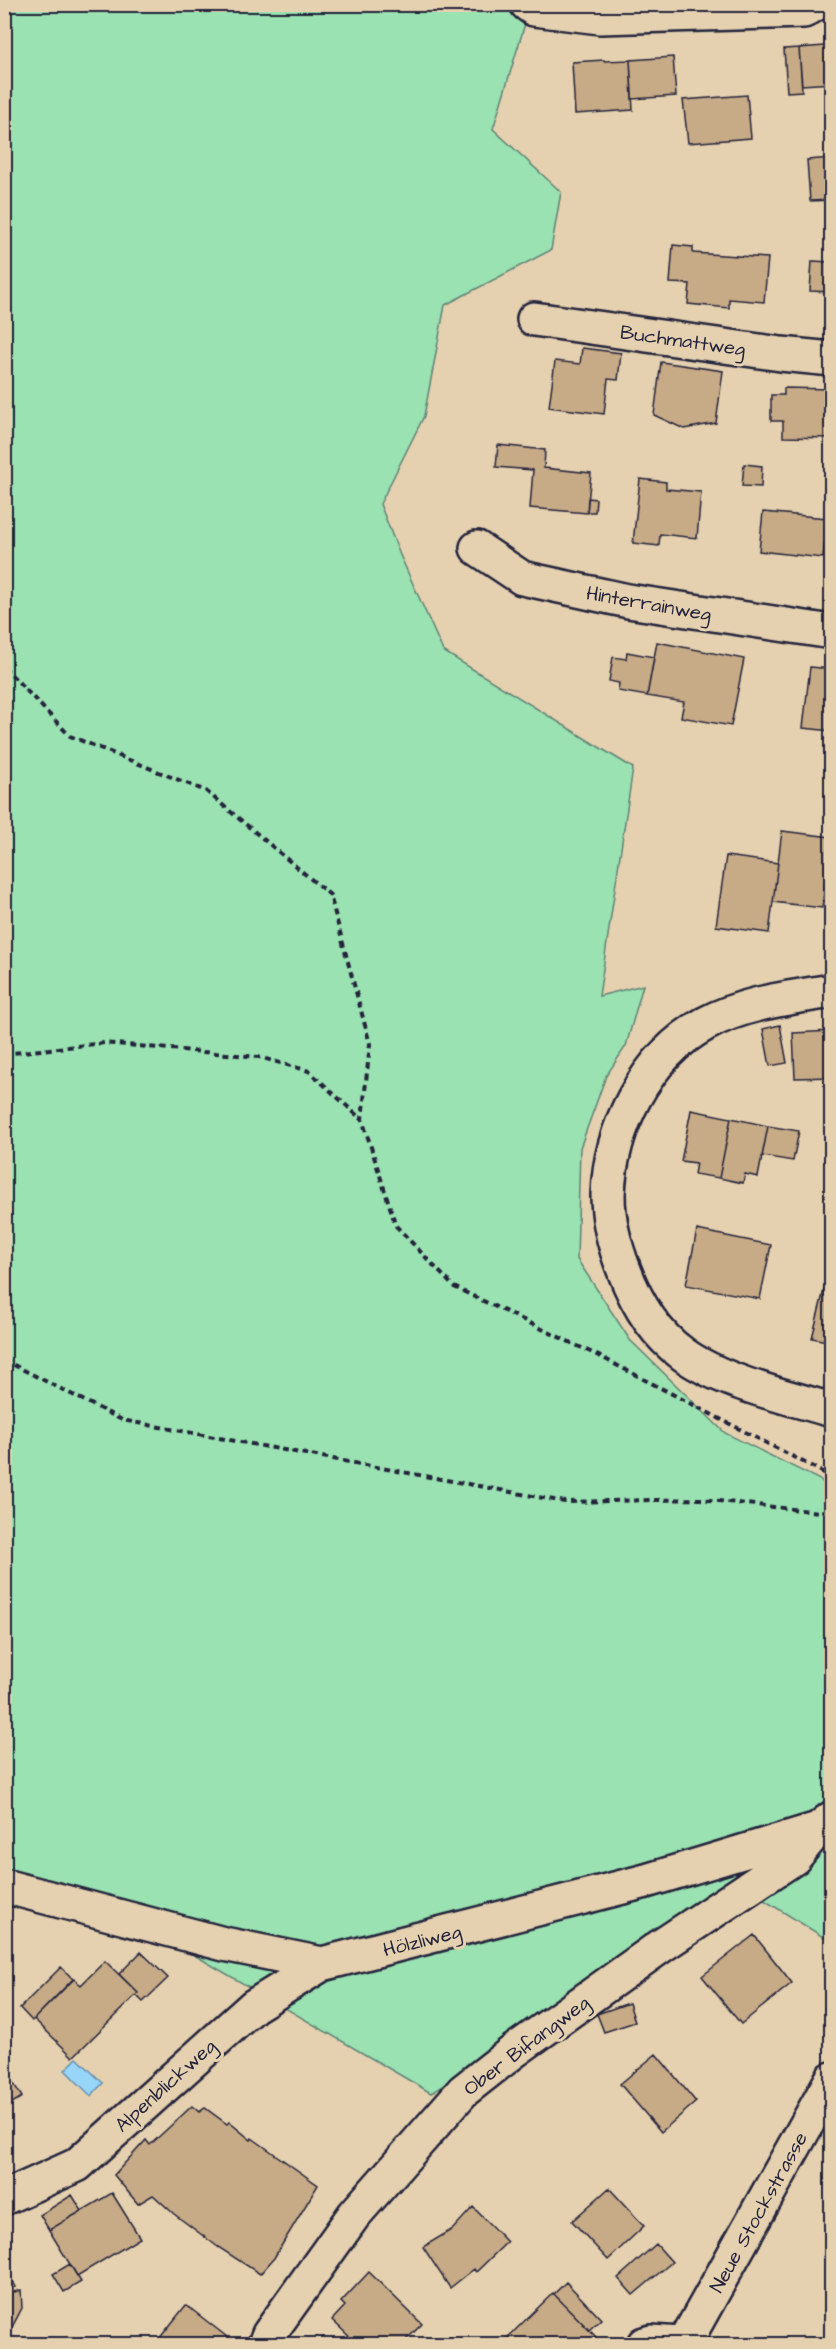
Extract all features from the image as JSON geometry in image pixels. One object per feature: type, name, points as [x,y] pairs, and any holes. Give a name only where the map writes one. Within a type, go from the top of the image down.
[{"type":"street","points":[[527,4],[534,9],[600,17],[804,10],[815,4]]},
{"type":"street","name":"Buchmattweg","points":[[534,319],[831,359]]},
{"type":"street","name":"Hinterrainweg","points":[[477,548],[522,579],[628,601],[831,632]]},
{"type":"street","points":[[831,991],[758,1004],[729,1014],[704,1025],[675,1047],[649,1075],[630,1105],[618,1134],[611,1164],[608,1197],[612,1230],[630,1285],[642,1308],[659,1332],[684,1355],[714,1371],[757,1389],[831,1410]]},
{"type":"street","name":"Hölzliweg","points":[[4,1886],[224,1944],[322,1964],[646,1881],[825,1823]]},
{"type":"street","name":"Ober Bifangweg","points":[[265,2344],[269,2334],[354,2215],[463,2091],[514,2050],[661,1946],[794,1858],[825,1823]]},
{"type":"street","name":"Alpenblickweg","points":[[4,2199],[77,2165],[254,2006],[322,1964]]},
{"type":"street","name":"Neue Stockstrasse","points":[[683,2344],[831,2079]]},
{"type":"street","points":[[644,2344],[651,2342],[683,2344]]},
{"type":"path","points":[[4,667],[70,736],[206,791],[330,895],[370,1044],[362,1119],[396,1226],[454,1287],[603,1358],[831,1477]]},
{"type":"path","points":[[4,1054],[104,1043],[259,1057],[309,1071],[362,1119]]},
{"type":"path","points":[[4,1360],[122,1420],[565,1502],[700,1500],[820,1512],[831,1509]]},
{"type":"green space","points":[[510,4],[528,14],[493,129],[561,192],[551,250],[445,305],[424,416],[380,504],[443,651],[633,768],[599,996],[643,985],[626,1046],[606,1076],[580,1148],[577,1259],[630,1340],[725,1433],[822,1481],[831,1496],[831,1942],[753,1893],[431,2093],[110,1906],[5,1873],[4,5]]},
{"type":"water","points":[[77,2058],[103,2083],[91,2096],[65,2070]]},
{"type":"building","points":[[832,46],[832,83],[802,85],[799,48]]},
{"type":"building","points":[[799,48],[802,91],[787,92],[784,49]]},
{"type":"building","points":[[673,57],[676,96],[632,99],[630,60]]},
{"type":"building","points":[[630,60],[633,110],[575,114],[572,62]]},
{"type":"building","points":[[747,95],[751,138],[688,143],[683,100]]},
{"type":"building","points":[[832,158],[832,200],[810,201],[807,160]]},
{"type":"building","points":[[673,245],[693,247],[693,253],[768,258],[764,302],[729,299],[729,308],[688,304],[690,284],[670,283]]},
{"type":"building","points":[[812,261],[832,262],[832,292],[810,291]]},
{"type":"building","points":[[582,348],[621,353],[618,380],[608,379],[604,414],[549,407],[555,361],[580,364]]},
{"type":"building","points":[[661,362],[723,371],[716,423],[684,429],[654,415]]},
{"type":"building","points":[[784,388],[832,389],[832,438],[783,437],[783,421],[771,421],[771,395],[784,395]]},
{"type":"building","points":[[498,445],[545,450],[544,468],[591,473],[587,513],[530,508],[533,470],[496,467]]},
{"type":"building","points":[[744,464],[762,466],[761,487],[742,486]]},
{"type":"building","points":[[640,479],[666,482],[666,489],[701,492],[697,538],[660,534],[659,546],[633,543]]},
{"type":"building","points":[[588,498],[596,499],[595,512],[587,512]]},
{"type":"building","points":[[763,512],[827,518],[823,558],[759,551]]},
{"type":"building","points":[[657,642],[744,659],[731,726],[681,717],[684,702],[647,696]]},
{"type":"building","points":[[627,652],[654,657],[647,696],[618,691],[619,683],[609,681],[613,657],[626,659]]},
{"type":"building","points":[[810,667],[832,669],[832,731],[803,728]]},
{"type":"building","points":[[782,831],[831,837],[822,908],[773,902]]},
{"type":"building","points":[[726,856],[778,863],[769,933],[716,926]]},
{"type":"building","points":[[780,1025],[787,1063],[770,1066],[763,1029]]},
{"type":"building","points":[[832,1031],[832,1077],[795,1078],[793,1033]]},
{"type":"building","points":[[691,1110],[731,1118],[719,1178],[694,1174],[696,1163],[681,1161]]},
{"type":"building","points":[[731,1118],[768,1126],[758,1177],[745,1174],[743,1183],[719,1178]]},
{"type":"building","points":[[768,1126],[799,1131],[793,1161],[762,1156]]},
{"type":"building","points":[[697,1230],[771,1245],[760,1299],[686,1285]]},
{"type":"building","points":[[827,1278],[832,1279],[832,1342],[812,1338]]},
{"type":"building","points":[[754,1935],[792,1983],[741,2024],[702,1976]]},
{"type":"building","points":[[141,1952],[168,1978],[143,2002],[136,1995],[138,1993],[119,1974]]},
{"type":"building","points":[[105,1961],[138,1993],[73,2057],[34,2019],[74,1979],[81,1985]]},
{"type":"building","points":[[61,1967],[73,1979],[32,2021],[20,2008]]},
{"type":"building","points":[[629,2003],[635,2022],[604,2032],[597,2014]]},
{"type":"building","points":[[656,2054],[696,2102],[661,2132],[620,2084]]},
{"type":"building","points":[[4,2068],[22,2097],[4,2108]]},
{"type":"building","points":[[192,2106],[199,2112],[205,2108],[227,2124],[229,2122],[251,2140],[252,2138],[318,2185],[274,2258],[260,2274],[218,2247],[153,2195],[138,2204],[114,2175],[146,2140],[150,2145]]},
{"type":"building","points":[[609,2188],[644,2226],[608,2260],[572,2221]]},
{"type":"building","points":[[112,2193],[140,2238],[77,2276],[49,2230]]},
{"type":"building","points":[[72,2195],[82,2211],[49,2230],[40,2215]]},
{"type":"building","points":[[473,2207],[507,2242],[476,2272],[474,2269],[450,2288],[423,2247],[453,2229]]},
{"type":"building","points":[[656,2244],[672,2262],[633,2295],[618,2278]]},
{"type":"building","points":[[70,2264],[81,2282],[64,2292],[53,2274]]},
{"type":"building","points":[[369,2272],[422,2324],[402,2344],[357,2344],[332,2320],[345,2306],[341,2302]]},
{"type":"building","points":[[8,2273],[15,2287],[12,2288],[14,2292],[21,2290],[22,2308],[11,2329],[4,2336],[4,2275]]},
{"type":"building","points":[[566,2282],[601,2319],[589,2330],[554,2294]]},
{"type":"building","points":[[553,2293],[596,2337],[588,2344],[501,2344]]},
{"type":"building","points":[[186,2305],[231,2340],[227,2344],[155,2344]]}]
